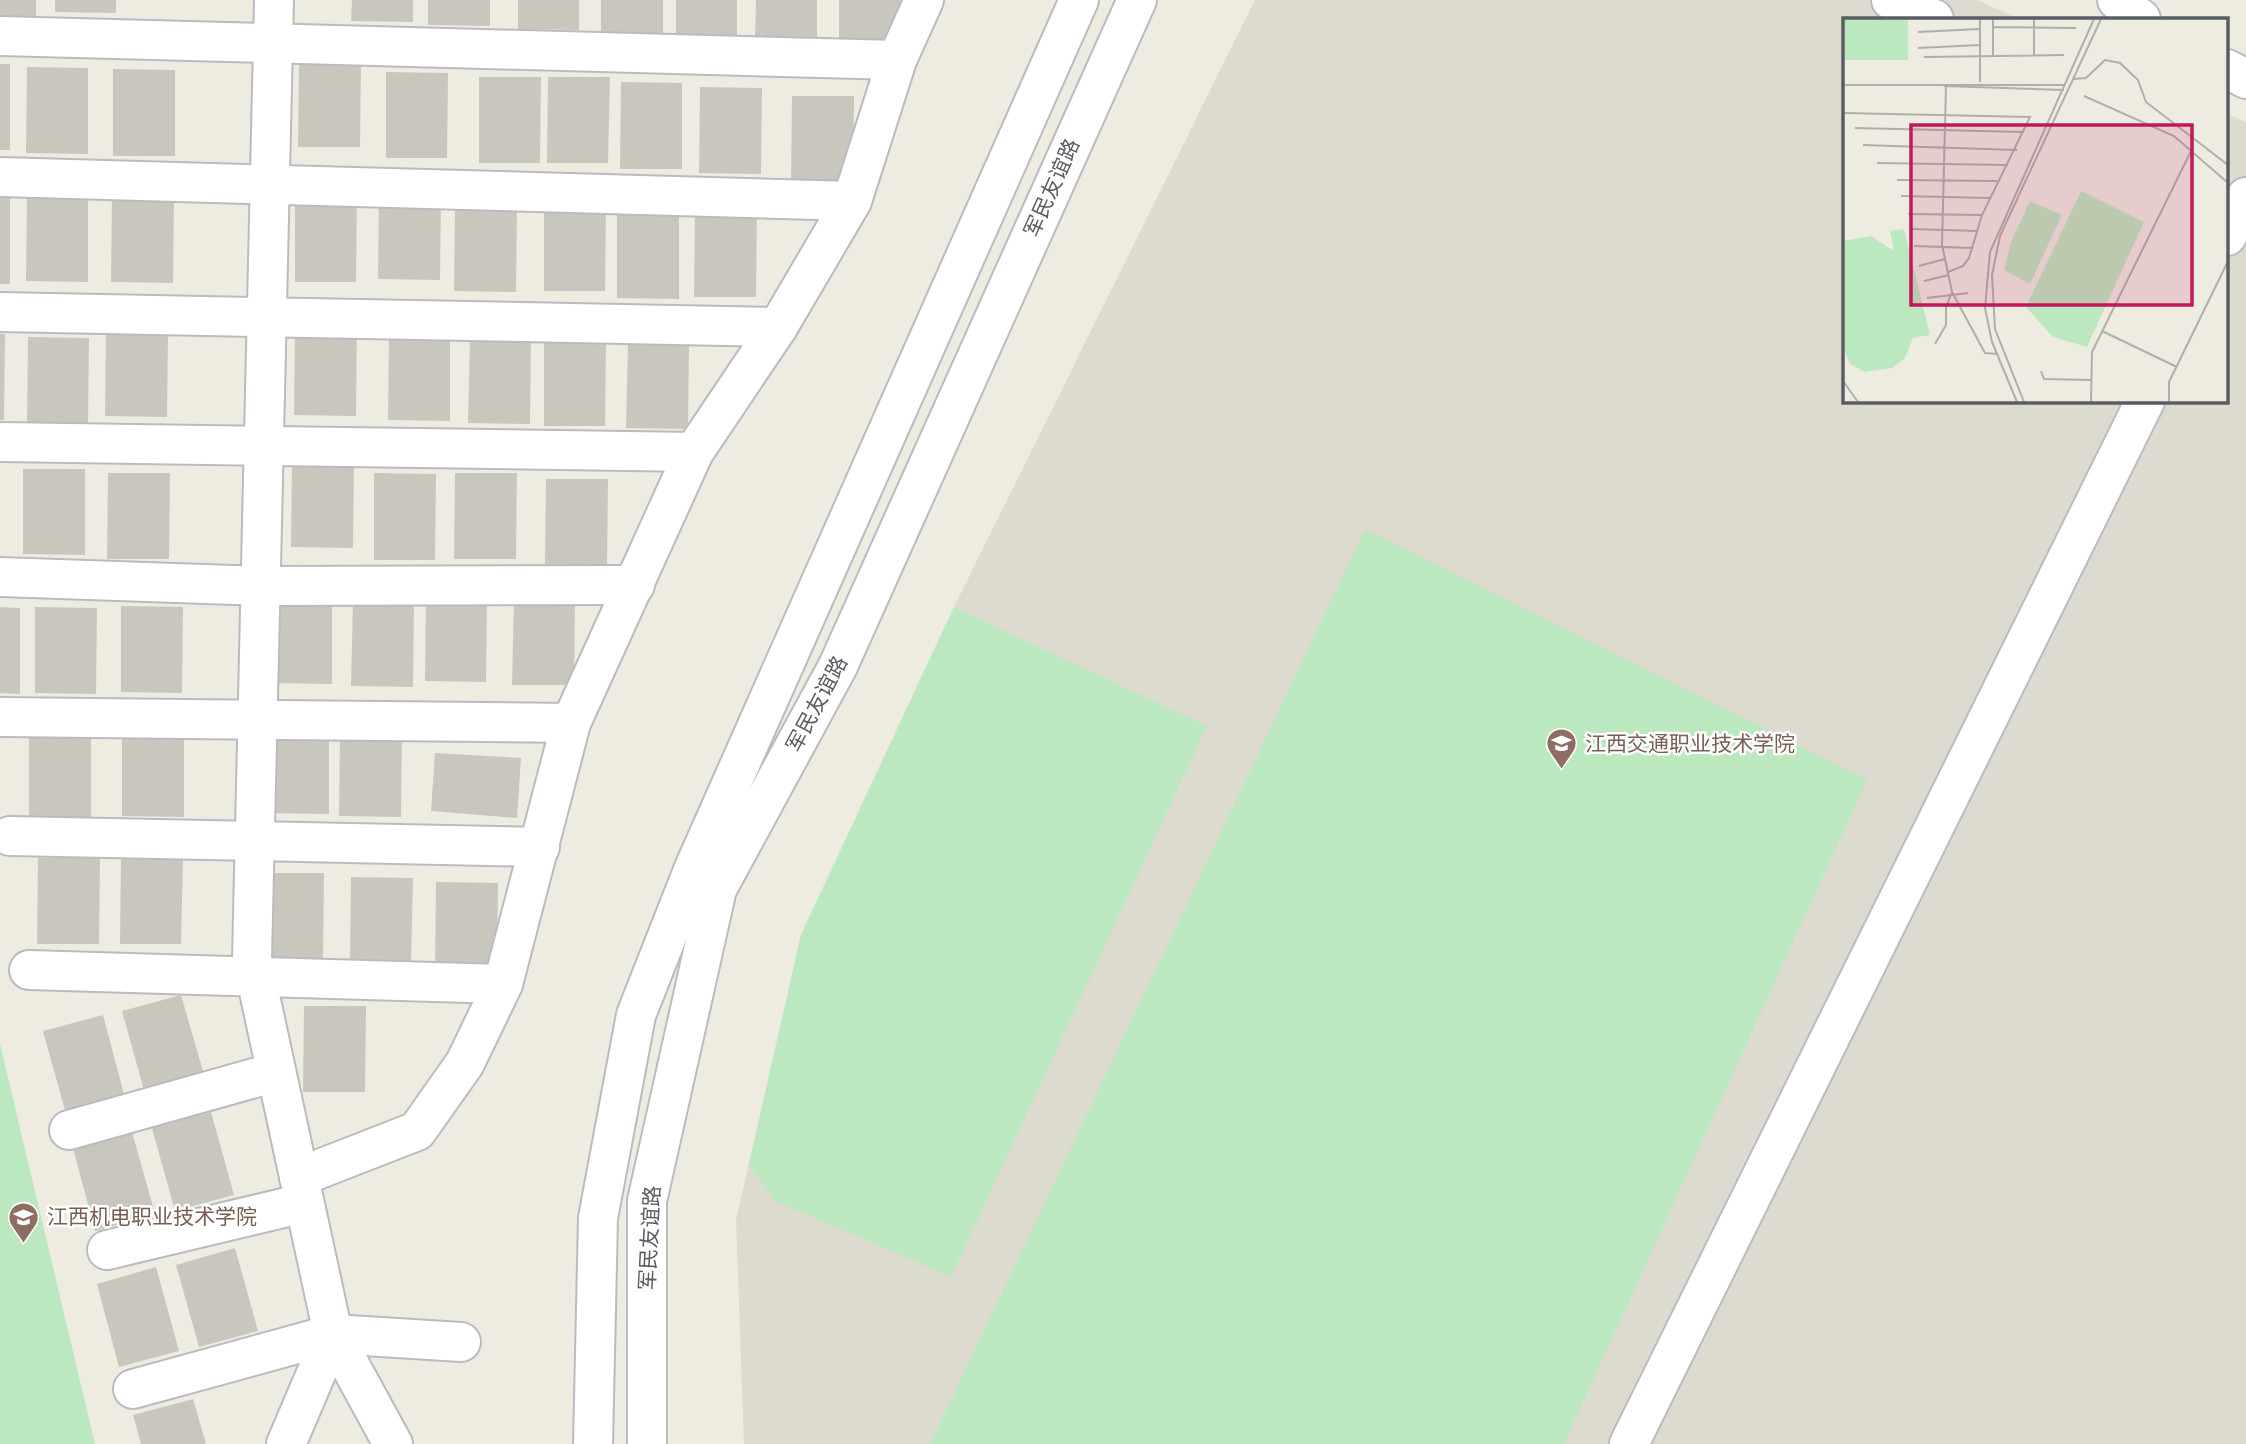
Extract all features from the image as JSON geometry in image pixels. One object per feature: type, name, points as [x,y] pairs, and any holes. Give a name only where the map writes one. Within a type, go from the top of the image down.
[{"type":"street","points":[[274,0],[252,959],[333,1334],[393,1444]]},
{"type":"street","points":[[107,1250],[302,1190],[417,1131],[465,1063],[503,984],[571,723],[694,452],[778,327],[852,201],[897,60],[924,0]]},
{"type":"street","name":"军民友谊路","points":[[593,1444],[598,1218],[636,1014],[694,868],[1079,0]]},
{"type":"street","name":"军民友谊路","points":[[647,1444],[647,1201],[717,889],[838,666],[1137,0]]},
{"type":"street","points":[[1891,0],[1932,18]]},
{"type":"street","points":[[2117,0],[2140,18]]},
{"type":"street","points":[[0,36],[897,60]]},
{"type":"street","points":[[2228,70],[2246,79]]},
{"type":"street","points":[[0,177],[852,201]]},
{"type":"street","points":[[2228,184],[2246,197],[2228,234]]},
{"type":"street","points":[[0,312],[778,327]]},
{"type":"street","points":[[1629,1444],[2145,402]]},
{"type":"street","points":[[0,442],[694,452]]},
{"type":"street","points":[[0,577],[260,586],[635,585]]},
{"type":"street","points":[[0,717],[571,723]]},
{"type":"street","points":[[9,836],[540,847]]},
{"type":"street","points":[[29,970],[503,984]]},
{"type":"street","points":[[69,1130],[276,1072]]},
{"type":"street","points":[[286,1444],[333,1334]]},
{"type":"street","points":[[133,1389],[333,1334],[461,1342]]},
{"type":"shaded area","name":"江西交通职业技术学院","points":[[1255,0],[1977,0],[2017,18],[1843,18],[1843,402],[2228,402],[2228,114],[2246,122],[2246,1444],[744,1444],[736,1220],[801,935],[954,607]]},
{"type":"green space","points":[[1365,529],[1867,780],[1564,1444],[930,1444]]},
{"type":"green space","points":[[954,607],[1207,726],[951,1277],[775,1201],[749,1165],[801,935]]},
{"type":"green space","name":"江西机电职业技术学院","points":[[0,1044],[95,1444],[0,1444]]},
{"type":"building","points":[[0,0],[36,0],[36,18],[0,18]]},
{"type":"building","points":[[55,0],[116,0],[116,13],[55,12]]},
{"type":"building","points":[[352,0],[413,0],[413,22],[351,21]]},
{"type":"building","points":[[428,0],[490,0],[490,26],[428,25]]},
{"type":"building","points":[[518,0],[579,0],[579,30],[518,29]]},
{"type":"building","points":[[601,0],[663,0],[663,34],[601,34]]},
{"type":"building","points":[[676,0],[737,0],[737,35],[676,35]]},
{"type":"building","points":[[756,0],[817,0],[817,37],[755,36]]},
{"type":"building","points":[[839,0],[900,0],[900,41],[839,40]]},
{"type":"building","points":[[299,60],[361,61],[360,147],[298,147]]},
{"type":"building","points":[[0,64],[10,64],[10,150],[0,150]]},
{"type":"building","points":[[27,67],[88,68],[88,154],[26,153]]},
{"type":"building","points":[[113,69],[175,70],[175,156],[113,156]]},
{"type":"building","points":[[386,72],[448,73],[447,158],[386,158]]},
{"type":"building","points":[[479,77],[541,77],[540,163],[479,163]]},
{"type":"building","points":[[548,77],[610,77],[608,163],[547,163]]},
{"type":"building","points":[[621,82],[682,83],[682,169],[620,169]]},
{"type":"building","points":[[700,87],[762,88],[761,174],[699,173]]},
{"type":"building","points":[[792,96],[854,96],[853,183],[791,182]]},
{"type":"building","points":[[379,193],[441,194],[440,280],[378,279]]},
{"type":"building","points":[[27,195],[88,195],[88,282],[26,281]]},
{"type":"building","points":[[295,196],[357,196],[356,282],[295,282]]},
{"type":"building","points":[[112,197],[174,197],[173,283],[111,282]]},
{"type":"building","points":[[0,198],[10,198],[10,284],[0,284]]},
{"type":"building","points":[[455,205],[517,206],[516,292],[454,291]]},
{"type":"building","points":[[544,205],[606,205],[605,291],[544,291]]},
{"type":"building","points":[[695,211],[757,212],[756,297],[694,297]]},
{"type":"building","points":[[617,212],[679,212],[679,299],[617,298]]},
{"type":"building","points":[[106,330],[168,331],[167,417],[105,416]]},
{"type":"building","points":[[295,330],[357,330],[356,416],[294,415]]},
{"type":"building","points":[[0,334],[5,334],[4,420],[0,420]]},
{"type":"building","points":[[389,334],[450,335],[450,421],[388,420]]},
{"type":"building","points":[[470,336],[531,337],[530,424],[468,423]]},
{"type":"building","points":[[28,337],[89,338],[88,424],[27,423]]},
{"type":"building","points":[[544,340],[606,340],[605,426],[544,426]]},
{"type":"building","points":[[628,342],[689,343],[688,429],[626,428]]},
{"type":"building","points":[[292,460],[354,461],[353,548],[291,547]]},
{"type":"building","points":[[23,469],[85,469],[85,555],[23,554]]},
{"type":"building","points":[[108,473],[170,473],[169,559],[107,559]]},
{"type":"building","points":[[374,473],[436,474],[435,560],[374,560]]},
{"type":"building","points":[[455,473],[517,473],[516,559],[454,559]]},
{"type":"building","points":[[546,479],[608,479],[607,566],[545,565]]},
{"type":"building","points":[[426,595],[487,595],[486,682],[425,681]]},
{"type":"building","points":[[271,597],[332,598],[332,684],[270,683]]},
{"type":"building","points":[[514,599],[575,599],[574,685],[512,685]]},
{"type":"building","points":[[353,600],[414,601],[413,687],[351,686]]},
{"type":"building","points":[[121,606],[183,607],[182,693],[121,692]]},
{"type":"building","points":[[0,607],[20,608],[20,694],[0,693]]},
{"type":"building","points":[[35,607],[97,608],[96,694],[35,693]]},
{"type":"building","points":[[267,728],[329,728],[329,814],[267,813]]},
{"type":"building","points":[[122,730],[184,731],[184,817],[122,816]]},
{"type":"building","points":[[340,730],[402,730],[401,817],[339,816]]},
{"type":"building","points":[[29,734],[91,734],[91,820],[29,820]]},
{"type":"building","points":[[435,753],[521,758],[517,818],[431,811]]},
{"type":"building","points":[[38,858],[100,858],[99,944],[37,944]]},
{"type":"building","points":[[121,858],[183,858],[181,944],[120,944]]},
{"type":"building","points":[[262,873],[324,873],[323,960],[261,959]]},
{"type":"building","points":[[351,877],[413,878],[411,963],[350,963]]},
{"type":"building","points":[[436,882],[498,883],[497,969],[435,968]]},
{"type":"building","points":[[181,995],[205,1078],[145,1094],[122,1011]]},
{"type":"building","points":[[304,1006],[366,1006],[365,1092],[303,1092]]},
{"type":"building","points":[[103,1015],[125,1098],[66,1114],[43,1031]]},
{"type":"building","points":[[211,1112],[234,1195],[175,1211],[152,1128]]},
{"type":"building","points":[[132,1132],[155,1214],[95,1231],[73,1148]]},
{"type":"building","points":[[235,1248],[258,1331],[199,1347],[176,1265]]},
{"type":"building","points":[[156,1267],[179,1351],[119,1367],[97,1284]]},
{"type":"building","points":[[193,1399],[206,1444],[141,1444],[133,1415]]},
{"type":"place","name":"江西交通职业技术学院","points":[[1562,771]]},
{"type":"place","name":"江西机电职业技术学院","points":[[24,1244]]}]
